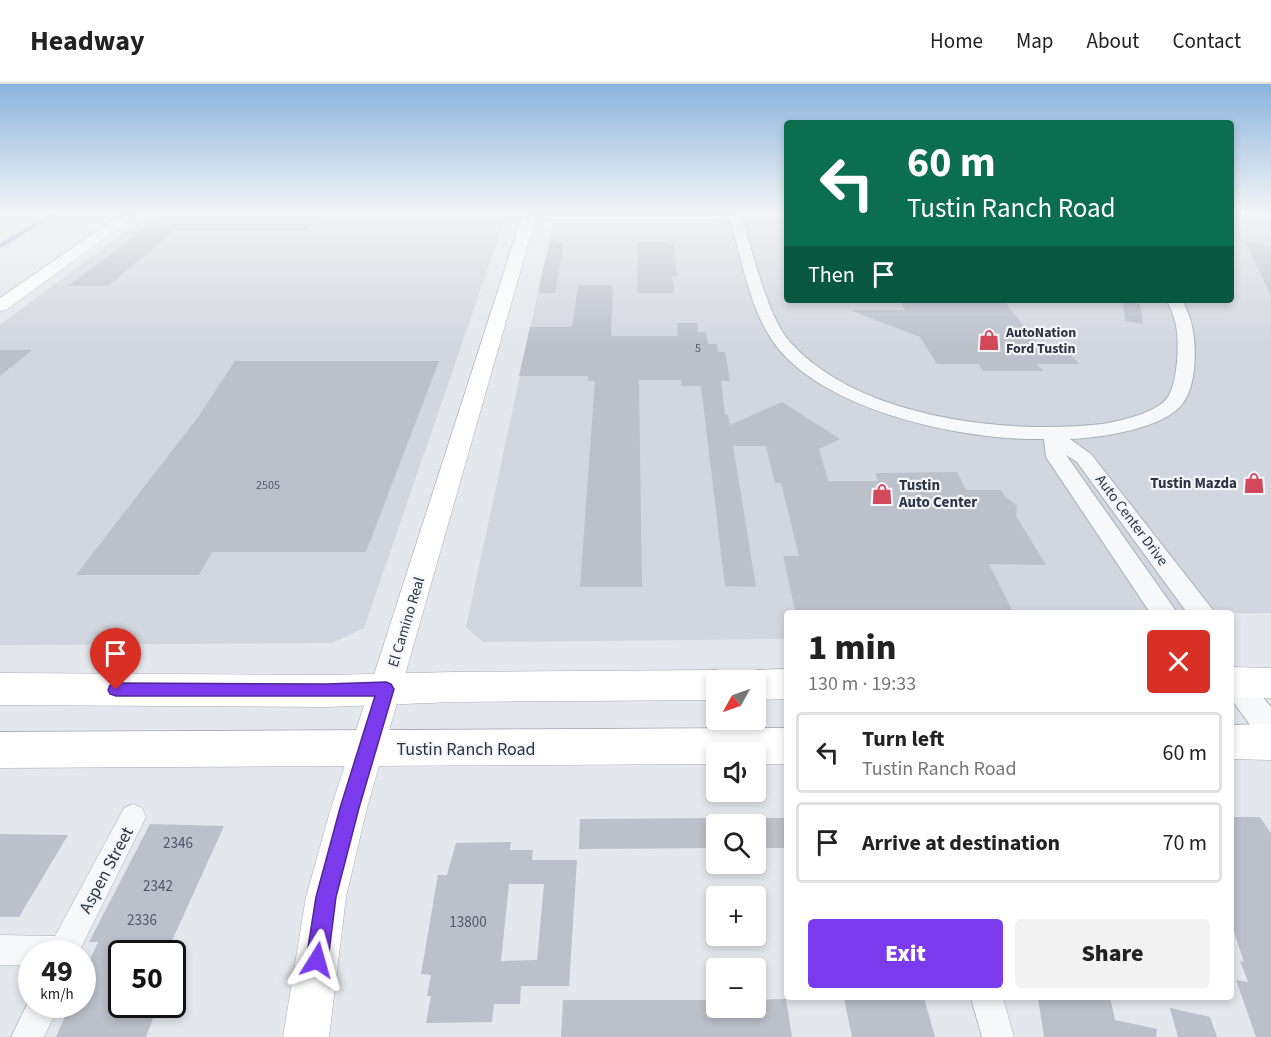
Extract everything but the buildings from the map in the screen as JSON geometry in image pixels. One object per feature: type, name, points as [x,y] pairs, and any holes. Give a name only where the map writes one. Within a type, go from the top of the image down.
[{"type":"main road","points":[[0,288],[45,257]]},
{"type":"main road","points":[[0,306],[69,257]]},
{"type":"main road","name":"El Camino Real","points":[[306,1037],[326,897],[367,749],[517,257]]},
{"type":"main road","points":[[1234,677],[1271,683]]},
{"type":"main road","points":[[766,685],[784,684]]},
{"type":"main road","points":[[0,689],[326,691],[706,685]]},
{"type":"main road","points":[[1234,742],[1271,742]]},
{"type":"main road","name":"Tustin Ranch Road","points":[[0,750],[784,746]]},
{"type":"street","name":"Auto Center Drive","points":[[749,257],[775,335],[801,363],[818,375],[885,407],[916,417],[972,428],[1053,436],[1137,423],[1174,402],[1184,379],[1184,322],[1176,303]]},
{"type":"street","name":"Auto Center Drive","points":[[1053,436],[1056,457],[1162,610]]},
{"type":"street","name":"Auto Center Drive","points":[[1053,436],[1084,458],[1200,610]]},
{"type":"street","points":[[1234,680],[1271,730]]},
{"type":"street","name":"Aspen Street","points":[[69,940],[133,817]]},
{"type":"street","points":[[0,950],[18,951]]},
{"type":"street","points":[[988,1000],[998,1037]]},
{"type":"street","points":[[27,1037],[36,1018]]},
{"type":"shaded area","points":[[90,257],[492,257],[364,628],[332,643],[0,645],[0,325]]},
{"type":"shaded area","name":"Tustin Auto Center","points":[[545,257],[784,257],[784,303],[1234,303],[1234,257],[1271,257],[1271,613],[1234,613],[1234,610],[784,610],[784,639],[483,642],[466,627]]},
{"type":"place","name":"AutoNation Ford Tustin","points":[[989,340]]},
{"type":"place","name":"Tustin Mazda","points":[[1254,483]]},
{"type":"place","name":"Tustin Auto Center","points":[[882,494]]},
{"type":"route","points":[[116,690],[386,689],[349,808],[326,897],[317,960]]}]
